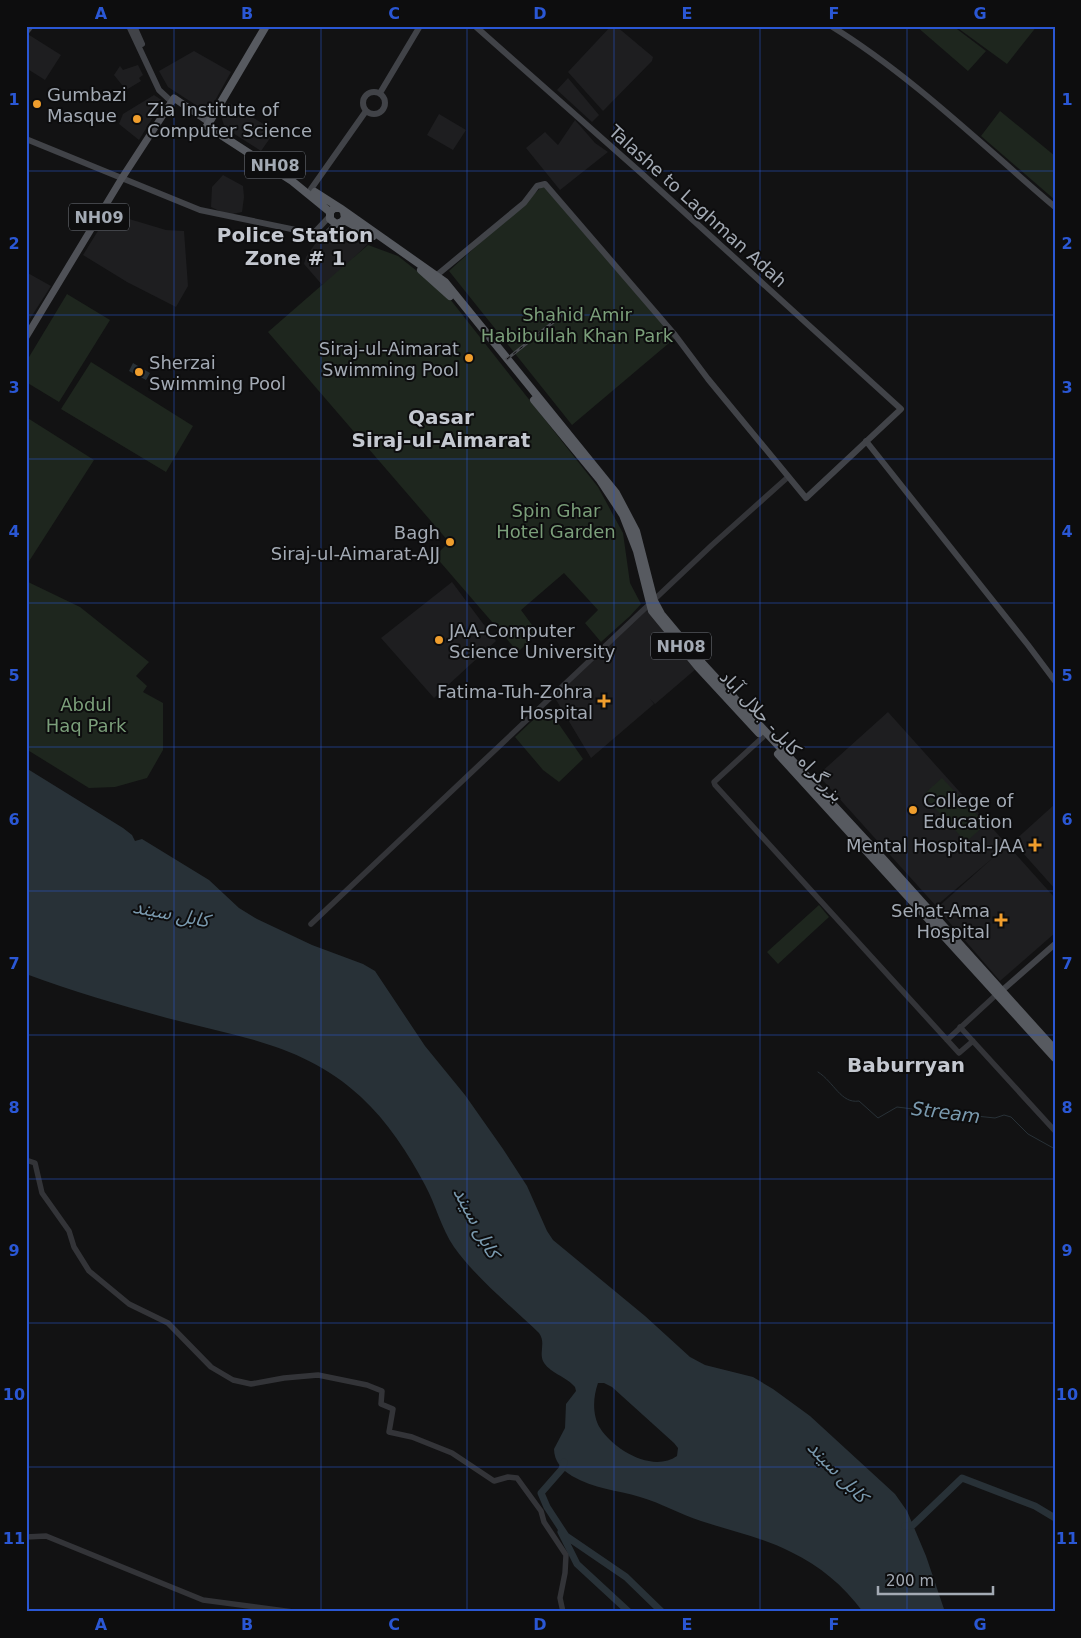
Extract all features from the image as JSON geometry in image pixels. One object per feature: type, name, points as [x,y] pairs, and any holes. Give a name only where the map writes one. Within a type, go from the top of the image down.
[{"type":"highway","points":[[210,126],[266,26]]},
{"type":"highway","points":[[210,126],[272,26]]},
{"type":"highway","name":"بزرگراه کابل- جلال آباد","points":[[210,126],[311,189],[341,216],[439,283],[600,480],[620,509],[631,533],[656,618],[698,667],[765,735],[999,993],[1055,1058]]},
{"type":"highway","name":"NH08","points":[[210,126],[292,181],[330,214]]},
{"type":"highway","points":[[334,208],[341,216],[332,222],[330,214],[334,208]]},
{"type":"highway","name":"بزرگراه کابل- جلال آباد","points":[[341,216],[437,275],[616,492],[636,531],[652,603]]},
{"type":"highway","name":"بزرگراه کابل- جلال آباد","points":[[999,993],[1055,1050]]},
{"type":"main road","points":[[26,32],[31,26]]},
{"type":"main road","points":[[129,26],[159,90],[210,126]]},
{"type":"main road","points":[[134,26],[163,89],[173,100]]},
{"type":"main road","points":[[380,93],[420,26]]},
{"type":"main road","name":"Talashe to Laghman Adah","points":[[474,26],[640,172],[901,409],[866,441]]},
{"type":"main road","points":[[830,26],[875,55],[922,92],[1055,207]]},
{"type":"main road","points":[[371,92],[380,93],[386,103],[383,110],[376,114],[366,110],[363,104],[365,97],[371,92]]},
{"type":"main road","name":"NH09","points":[[26,337],[122,178],[173,100]]},
{"type":"main road","points":[[311,189],[366,110]]},
{"type":"main road","points":[[26,139],[200,210],[314,233],[327,233],[341,216]]},
{"type":"main road","points":[[437,275],[524,203],[537,186],[545,184],[591,234],[675,335],[806,498],[866,441],[1055,681]]},
{"type":"main road","points":[[314,233],[330,214]]},
{"type":"main road","points":[[999,993],[1055,944]]},
{"type":"street","points":[[311,924],[506,738],[652,603],[712,544],[788,477]]},
{"type":"street","points":[[765,735],[714,782],[715,785],[959,1053],[973,1041]]},
{"type":"street","points":[[947,1040],[999,993]]},
{"type":"street","points":[[960,1027],[1055,1131]]},
{"type":"street","points":[[26,1160],[35,1163],[42,1193],[69,1231],[74,1247],[88,1271],[129,1304],[168,1323],[211,1367],[233,1380],[252,1384],[284,1378],[318,1376],[367,1385],[382,1391],[381,1404],[393,1409],[389,1432],[412,1437],[452,1453],[494,1481],[508,1477],[517,1478],[541,1511],[544,1522],[566,1555],[560,1598],[563,1612]]},
{"type":"street","points":[[26,1537],[46,1536],[203,1600],[293,1612]]},
{"type":"shaded area","points":[[611,26],[616,26],[653,57],[652,61],[603,111],[568,72]]},
{"type":"shaded area","points":[[26,33],[61,55],[45,80],[26,68]]},
{"type":"shaded area","points":[[194,51],[231,72],[212,106],[202,109],[168,87],[159,71]]},
{"type":"shaded area","points":[[138,65],[143,75],[139,78],[141,81],[126,90],[114,75],[120,66],[123,70]]},
{"type":"shaded area","points":[[568,78],[599,115],[592,122],[557,90]]},
{"type":"shaded area","name":"Zia Institute of Computer Science","points":[[154,95],[163,101],[139,140],[119,124],[123,114]]},
{"type":"shaded area","points":[[229,103],[275,131],[261,151],[225,128],[222,119]]},
{"type":"shaded area","points":[[439,114],[466,130],[453,150],[427,135]]},
{"type":"shaded area","points":[[575,120],[595,143],[608,152],[560,190],[526,148],[545,132],[558,145]]},
{"type":"shaded area","points":[[223,175],[243,186],[242,212],[228,215],[211,207],[212,187]]},
{"type":"shaded area","points":[[109,213],[166,230],[184,231],[188,286],[176,307],[127,282],[83,255]]},
{"type":"shaded area","points":[[345,229],[359,233],[369,243],[324,287],[304,264],[306,257],[319,238]]},
{"type":"shaded area","points":[[26,272],[51,286],[26,325]]},
{"type":"shaded area","name":"JAA-Computer Science University","points":[[452,582],[496,641],[434,698],[381,638]]},
{"type":"shaded area","points":[[648,608],[697,668],[655,704],[650,699],[654,704],[591,758],[555,698]]},
{"type":"shaded area","name":"College of Education","points":[[888,712],[1055,898],[1055,933],[1000,981],[937,908],[995,856],[936,906],[818,775]]},
{"type":"shaded area","name":"Mental Hospital-JAA","points":[[1055,804],[1055,889],[1013,842]]},
{"type":"green space","points":[[916,26],[953,26],[986,51],[968,71]]},
{"type":"green space","points":[[955,26],[1037,26],[1007,64]]},
{"type":"green space","points":[[1000,111],[1055,156],[1055,200],[981,136]]},
{"type":"green space","name":"Shahid Amir Habibullah Khan Park","points":[[545,184],[675,338],[572,425],[449,271]]},
{"type":"green space","name":"Spin Ghar Hotel Garden","points":[[368,245],[398,256],[446,294],[598,487],[623,533],[630,583],[641,604],[601,642],[585,623],[598,610],[564,573],[521,610],[536,634],[518,652],[435,556],[449,542],[268,332]]},
{"type":"green space","points":[[67,294],[110,320],[59,402],[26,382],[26,362]]},
{"type":"green space","points":[[91,362],[193,426],[166,472],[61,409]]},
{"type":"green space","points":[[26,417],[94,460],[26,566]]},
{"type":"green space","name":"Abdul Haq Park","points":[[26,581],[80,607],[149,662],[136,676],[147,686],[143,692],[163,703],[163,750],[147,778],[115,787],[89,788],[26,749]]},
{"type":"green space","points":[[547,707],[583,759],[559,782],[543,770],[515,737]]},
{"type":"green space","points":[[942,778],[986,824],[966,842],[923,795]]},
{"type":"green space","points":[[819,905],[829,917],[778,964],[767,952]]},
{"type":"water","name":"Sherzai Swimming Pool","points":[[133,363],[150,373],[146,380],[129,371]]},
{"type":"water","name":"کابل سيند","points":[[26,768],[123,828],[132,835],[135,841],[142,839],[209,880],[239,908],[257,919],[312,945],[363,964],[375,971],[425,1046],[465,1095],[503,1149],[527,1186],[547,1231],[553,1240],[645,1316],[690,1357],[705,1365],[753,1377],[773,1389],[810,1416],[895,1494],[907,1511],[926,1556],[945,1612],[863,1612],[830,1577],[802,1557],[758,1538],[701,1521],[648,1499],[589,1484],[568,1474],[557,1461],[554,1449],[565,1428],[566,1404],[576,1391],[575,1387],[545,1365],[542,1357],[542,1340],[539,1333],[484,1281],[454,1247],[412,1161],[389,1127],[361,1097],[339,1079],[317,1065],[269,1045],[245,1037],[131,1008],[26,974]],"holes":[[[598,1383],[604,1383],[612,1387],[674,1443],[678,1448],[677,1456],[667,1461],[657,1462],[635,1457],[624,1451],[606,1436],[597,1423],[594,1406]]]},
{"type":"waterway","name":"Stream","points":[[818,1072],[842,1096],[853,1101],[859,1101],[878,1118],[897,1107],[929,1111],[936,1107],[957,1114],[995,1118],[1004,1115],[1011,1117],[1028,1134],[1055,1149]]},
{"type":"waterway","points":[[564,1462],[562,1469],[541,1493],[547,1507],[566,1536],[626,1577],[662,1612]]},
{"type":"waterway","points":[[905,1526],[913,1525],[962,1478],[1035,1506],[1055,1518]]},
{"type":"waterway","points":[[561,1532],[577,1564],[629,1612]]},
{"type":"railway","points":[[507,359],[566,312]]},
{"type":"place","name":"Gumbazi Masque","points":[[37,104]]},
{"type":"place","name":"Zia Institute of Computer Science","points":[[137,119]]},
{"type":"place","name":"Siraj-ul-Aimarat Swimming Pool","points":[[469,358]]},
{"type":"place","name":"Sherzai Swimming Pool","points":[[139,372]]},
{"type":"place","name":"Bagh Siraj-ul-Aimarat-AJJ","points":[[450,542]]},
{"type":"place","name":"JAA-Computer Science University","points":[[439,640]]},
{"type":"place","name":"Fatima-Tuh-Zohra Hospital","points":[[604,701]]},
{"type":"place","name":"College of Education","points":[[913,810]]},
{"type":"place","name":"Mental Hospital-JAA","points":[[1035,845]]},
{"type":"place","name":"Sehat-Ama Hospital","points":[[1001,920]]},
{"type":"district","name":"Police Station Zone # 1","points":[[295,246]]},
{"type":"district","name":"Qasar Siraj-ul-Aimarat","points":[[441,428]]},
{"type":"district","name":"Baburryan","points":[[906,1065]]}]
